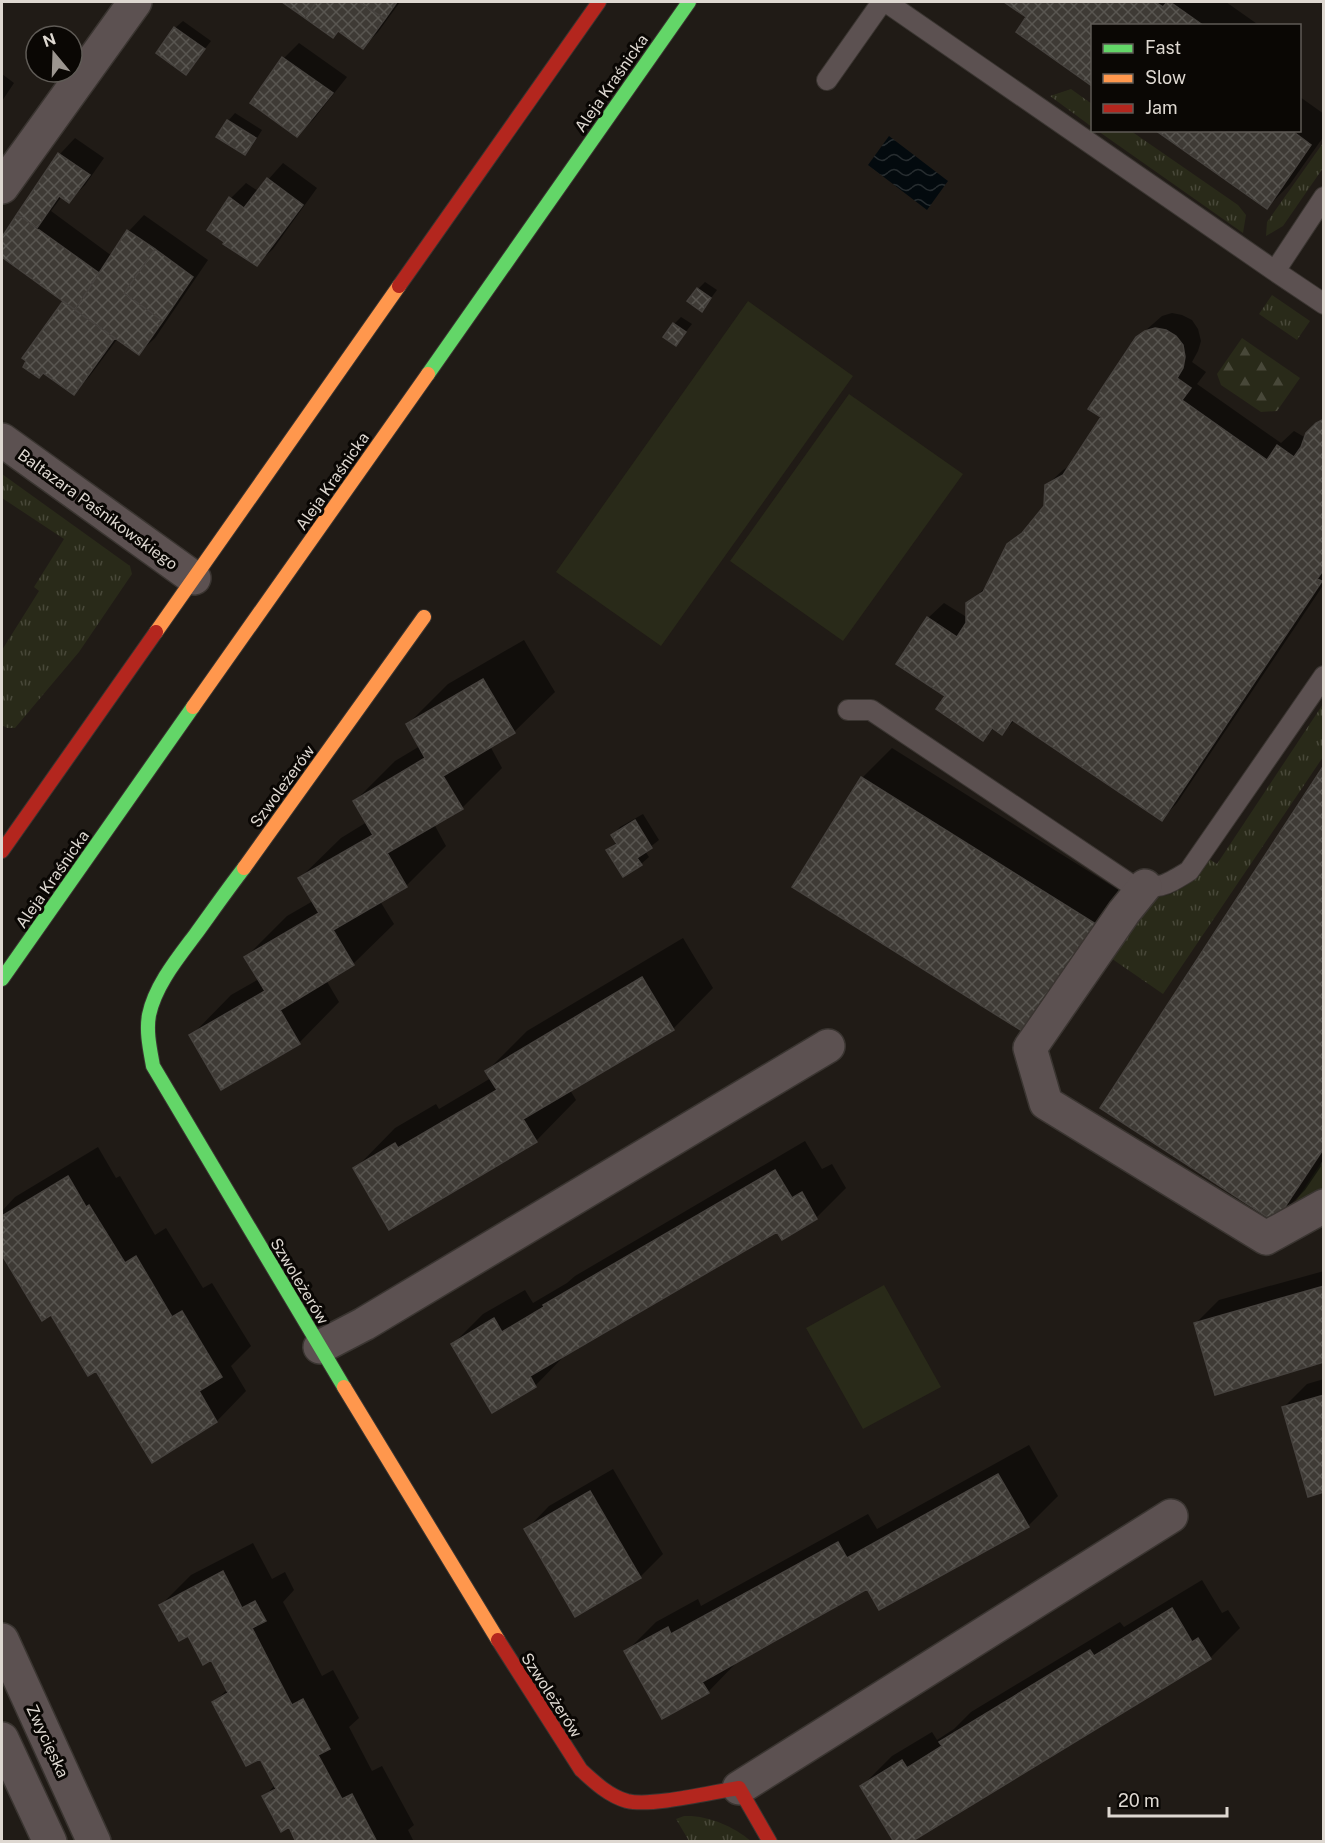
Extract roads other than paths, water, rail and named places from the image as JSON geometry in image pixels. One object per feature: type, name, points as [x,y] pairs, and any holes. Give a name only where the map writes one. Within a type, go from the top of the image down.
[{"type":"main road","points":[[2,851],[599,2]]},
{"type":"main road","name":"Aleja Kraśnicka","points":[[2,979],[689,2]]},
{"type":"main road","name":"Szwoleżerów","points":[[424,617],[172,967],[157,992],[147,1018],[148,1043],[153,1066],[465,1588],[582,1770],[596,1784],[627,1801],[646,1803],[739,1788]]},
{"type":"main road","points":[[739,1788],[770,1842]]},
{"type":"street","points":[[2,187],[135,2]]},
{"type":"street","name":"Baltazara Paśnikowskiego","points":[[2,440],[194,578]]},
{"type":"street","points":[[1145,886],[1124,912],[1030,1048],[1046,1103],[1266,1238],[1323,1206]]},
{"type":"street","points":[[320,1347],[364,1324],[828,1046]]},
{"type":"street","points":[[739,1788],[1172,1516]]},
{"type":"street","name":"Zwycięska","points":[[2,1640],[94,1842]]},
{"type":"street","points":[[2,1739],[50,1842]]},
{"type":"lane","points":[[827,80],[884,2],[1323,304]]},
{"type":"lane","points":[[1275,271],[1323,197]]},
{"type":"lane","points":[[848,710],[871,710],[1130,884],[1165,886],[1189,871],[1323,676]]},
{"type":"water","points":[[889,136],[948,181],[927,210],[868,165]]}]
